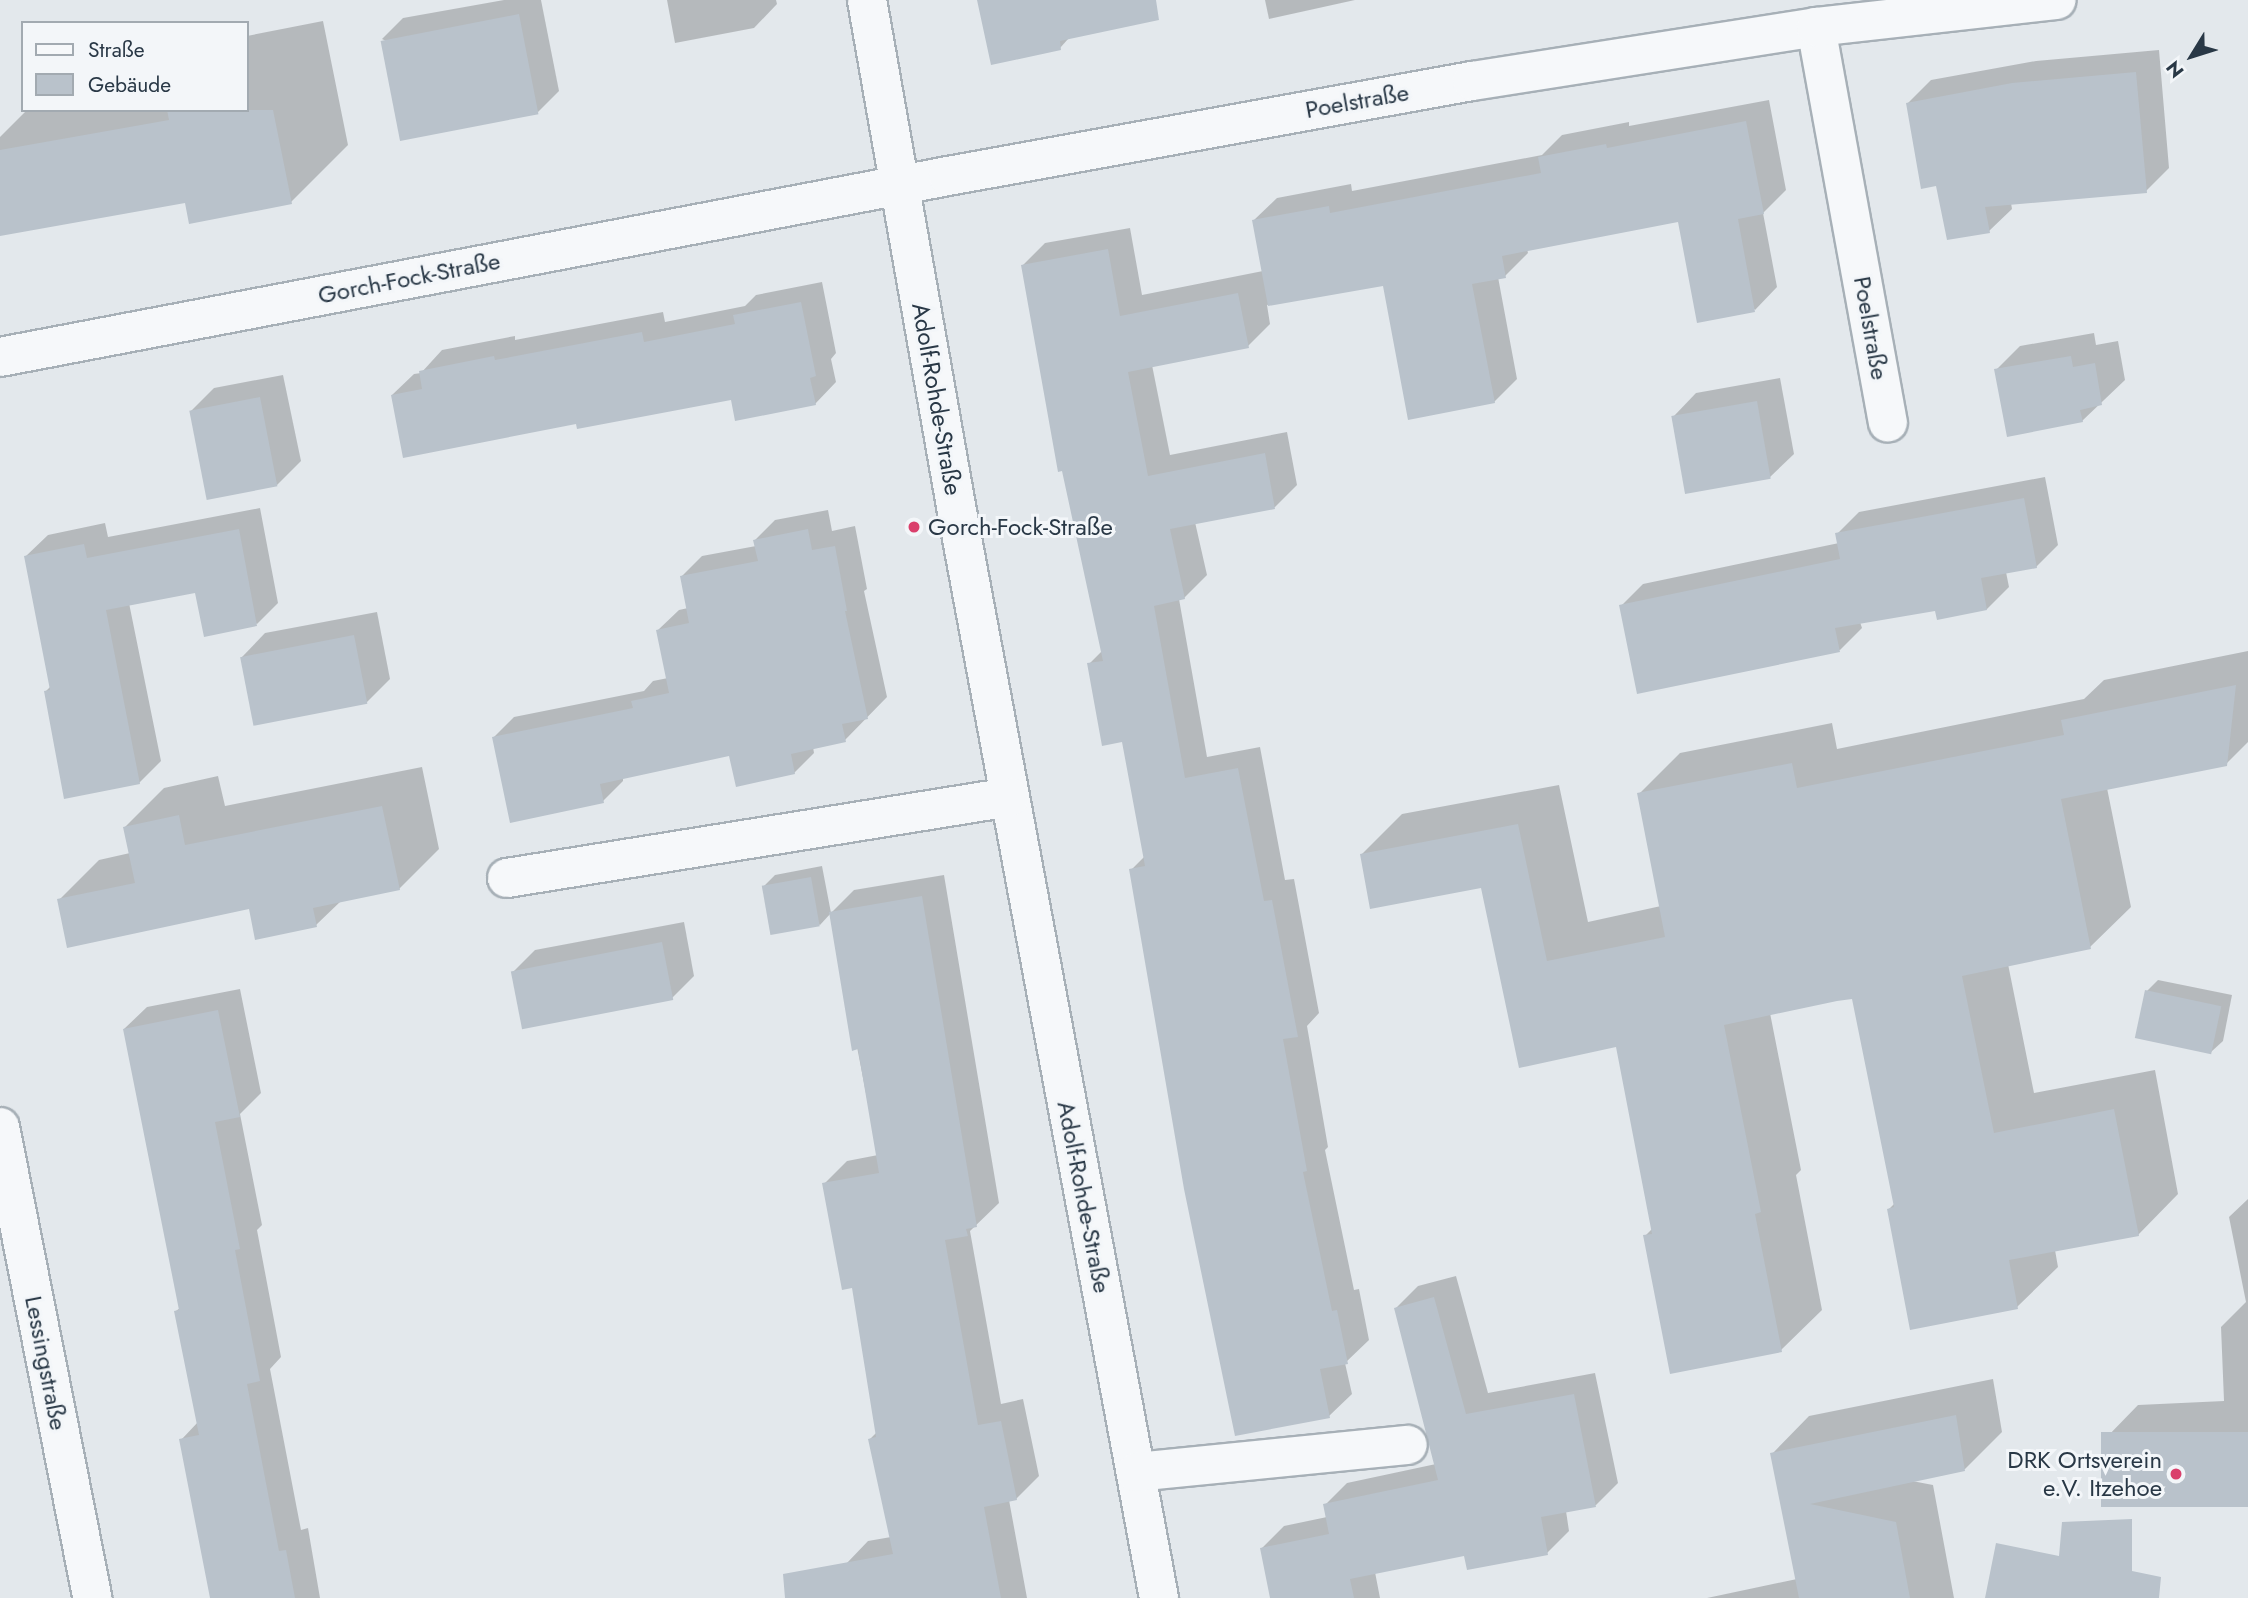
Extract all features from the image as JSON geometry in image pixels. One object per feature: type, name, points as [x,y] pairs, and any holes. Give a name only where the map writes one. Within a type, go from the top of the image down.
[{"type":"street","name":"Adolf-Rohde-Straße","points":[[867,0],[1010,797],[1159,1598]]},
{"type":"street","name":"Poelstraße","points":[[901,187],[1472,80],[1815,27],[2056,0]]},
{"type":"street","name":"Poelstraße","points":[[1815,27],[1888,422]]},
{"type":"street","name":"Gorch-Fock-Straße","points":[[0,357],[901,187]]},
{"type":"street","points":[[507,878],[1010,797]]},
{"type":"street","name":"Lessingstraße","points":[[0,1127],[92,1598]]},
{"type":"street","points":[[1136,1472],[1408,1444]]},
{"type":"building","points":[[977,0],[1156,0],[1159,20],[1060,41],[1061,50],[991,65]]},
{"type":"building","points":[[519,14],[538,114],[400,141],[381,41]]},
{"type":"building","points":[[2136,72],[2147,193],[1985,207],[1990,233],[1947,240],[1936,186],[1921,189],[1906,103],[2012,83]]},
{"type":"building","points":[[273,110],[292,204],[189,224],[185,203],[0,236],[0,150],[169,120],[167,112]]},
{"type":"building","points":[[1746,121],[1764,214],[1738,219],[1755,312],[1697,323],[1678,222],[1502,256],[1506,278],[1472,284],[1495,403],[1408,420],[1383,286],[1268,306],[1252,220],[1329,206],[1330,213],[1541,173],[1538,157],[1606,144],[1607,148]]},
{"type":"building","points":[[1108,249],[1120,316],[1238,293],[1249,348],[1128,372],[1148,476],[1265,453],[1275,509],[1170,529],[1185,599],[1154,606],[1185,778],[1238,768],[1264,901],[1272,900],[1298,1037],[1283,1039],[1307,1171],[1303,1172],[1332,1311],[1337,1310],[1348,1364],[1320,1369],[1330,1418],[1235,1436],[1184,1189],[1129,869],[1145,866],[1122,742],[1102,746],[1087,663],[1103,661],[1062,471],[1058,472],[1021,265]]},
{"type":"building","points":[[801,302],[816,376],[810,378],[816,405],[735,421],[731,400],[577,429],[576,424],[403,458],[391,395],[422,389],[419,371],[494,356],[495,360],[642,332],[644,342],[735,324],[733,315]]},
{"type":"building","points":[[2071,356],[2073,367],[2095,363],[2102,405],[2080,410],[2083,422],[2007,437],[1994,369]]},
{"type":"building","points":[[260,397],[277,486],[207,500],[189,411]]},
{"type":"building","points":[[1757,401],[1771,479],[1685,494],[1671,416]]},
{"type":"building","points":[[2024,498],[2037,568],[1981,578],[1987,610],[1937,620],[1935,611],[1835,628],[1840,652],[1637,694],[1619,605],[1840,559],[1835,533]]},
{"type":"building","points":[[239,529],[257,626],[204,637],[195,593],[106,610],[140,784],[64,799],[44,691],[50,690],[24,556],[84,544],[87,558]]},
{"type":"building","points":[[808,529],[812,550],[835,546],[845,611],[868,719],[842,724],[846,742],[791,754],[795,774],[736,787],[729,756],[600,784],[604,803],[510,823],[492,737],[633,708],[631,701],[669,693],[656,630],[689,623],[680,576],[758,561],[753,540]]},
{"type":"building","points":[[354,635],[367,704],[253,726],[240,657]]},
{"type":"building","points":[[2236,685],[2227,766],[2061,799],[2091,949],[1962,976],[1994,1133],[2114,1109],[2139,1236],[2009,1260],[2018,1309],[1910,1330],[1887,1209],[1894,1207],[1852,999],[1837,1001],[1724,1025],[1761,1212],[1755,1214],[1782,1352],[1670,1374],[1643,1235],[1652,1234],[1616,1047],[1519,1068],[1481,888],[1370,909],[1360,854],[1518,824],[1547,961],[1665,937],[1637,793],[1792,763],[1797,788],[2064,735],[2061,720]]},
{"type":"building","points":[[382,806],[400,890],[313,908],[317,927],[255,940],[249,909],[67,948],[57,899],[135,883],[123,827],[179,815],[185,845]]},
{"type":"building","points":[[811,877],[820,926],[770,935],[762,886]]},
{"type":"building","points":[[922,896],[977,1227],[966,1229],[968,1236],[945,1240],[978,1425],[1001,1421],[1017,1500],[984,1507],[1001,1598],[785,1598],[783,1574],[893,1554],[868,1439],[876,1437],[852,1288],[842,1290],[822,1183],[879,1173],[858,1049],[852,1051],[829,912]]},
{"type":"building","points":[[662,942],[673,1000],[522,1029],[511,971]]},
{"type":"building","points":[[2145,990],[2221,1006],[2211,1054],[2135,1038]]},
{"type":"building","points":[[218,1010],[240,1117],[215,1122],[240,1249],[235,1250],[260,1381],[247,1384],[279,1551],[286,1550],[295,1598],[210,1598],[179,1439],[199,1435],[174,1311],[179,1310],[123,1029]]},
{"type":"building","points":[[1434,1297],[1466,1414],[1574,1394],[1596,1507],[1541,1517],[1548,1555],[1467,1570],[1464,1556],[1350,1579],[1354,1598],[1270,1598],[1260,1548],[1329,1534],[1323,1504],[1438,1480],[1394,1308]]},
{"type":"building","points":[[1956,1415],[1965,1471],[1810,1504],[1896,1522],[1910,1598],[1799,1598],[1770,1453]]},
{"type":"building","name":"DRK Ortsverein e.V. Itzehoe","points":[[2101,1432],[2248,1432],[2248,1507],[2101,1507]]},
{"type":"building","points":[[2132,1519],[2132,1571],[2161,1577],[2159,1598],[1985,1598],[1996,1543],[2059,1556],[2062,1522]]},
{"type":"place","name":"Gorch-Fock-Straße","points":[[914,527]]},
{"type":"place","name":"DRK Ortsverein e.V. Itzehoe","points":[[2176,1474]]}]
